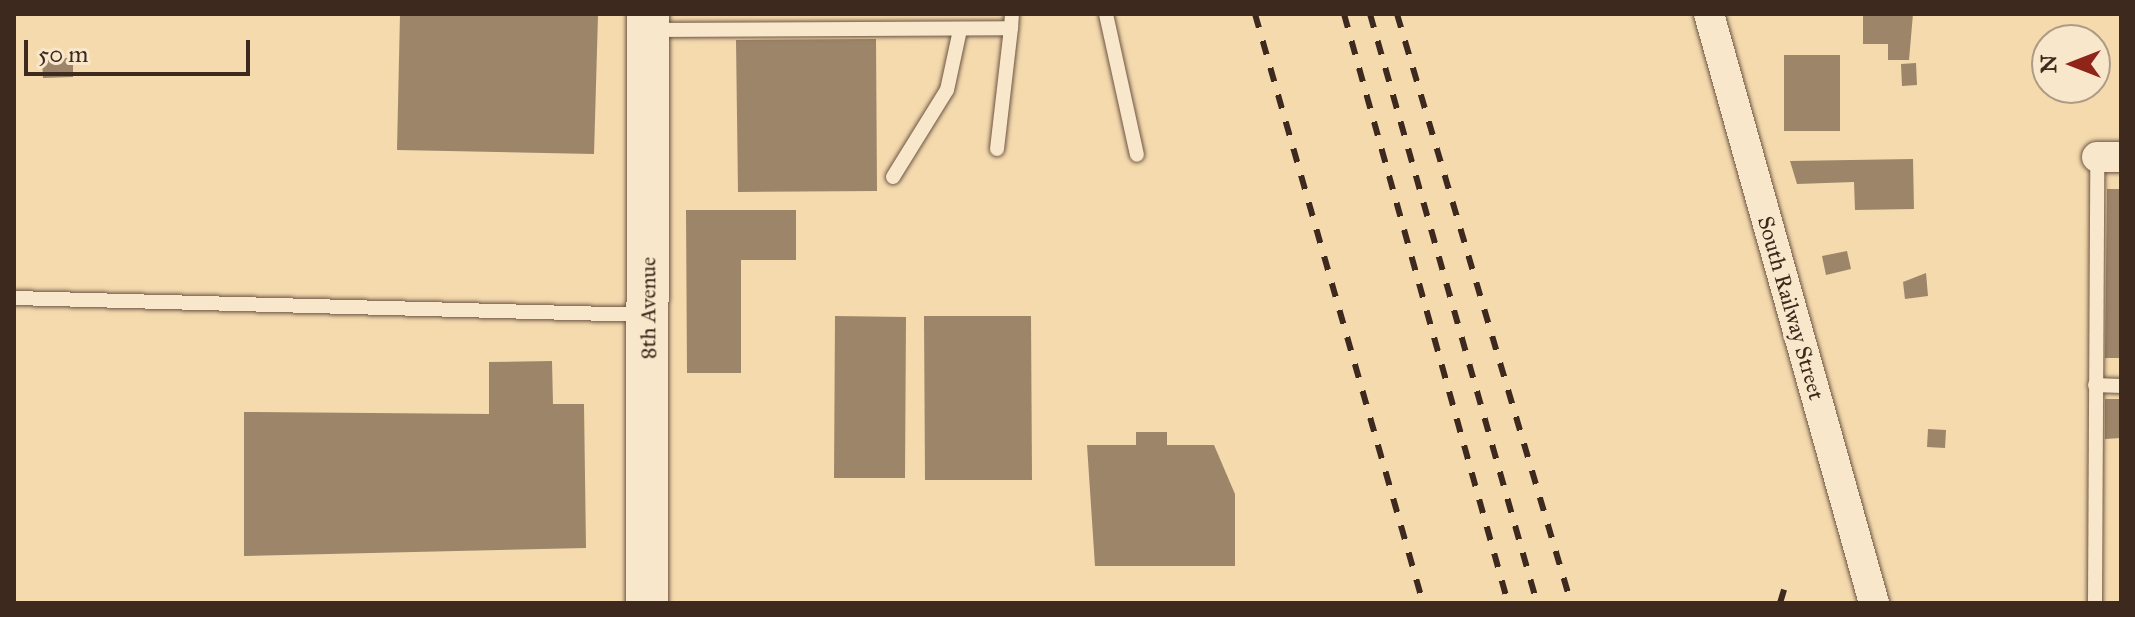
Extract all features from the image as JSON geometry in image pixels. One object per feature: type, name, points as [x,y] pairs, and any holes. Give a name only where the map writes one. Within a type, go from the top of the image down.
[{"type":"street","name":"South Railway Street","points":[[1709,14],[1874,603]]},
{"type":"street","name":"8th Avenue","points":[[647,603],[648,22]]},
{"type":"lane","points":[[1106,14],[1137,155]]},
{"type":"lane","points":[[648,22],[960,30],[1012,21],[997,149]]},
{"type":"lane","points":[[893,177],[947,90],[960,30]]},
{"type":"lane","points":[[2095,603],[2095,385],[2109,157]]},
{"type":"lane","points":[[14,298],[648,315]]},
{"type":"lane","points":[[2095,385],[2121,386]]},
{"type":"building","points":[[400,14],[598,15],[594,154],[397,150]]},
{"type":"building","points":[[1863,14],[1913,14],[1909,60],[1888,60],[1888,44],[1863,44]]},
{"type":"building","points":[[876,39],[877,191],[738,192],[736,40]]},
{"type":"building","points":[[1784,55],[1840,55],[1840,131],[1784,131]]},
{"type":"building","points":[[73,58],[73,77],[43,78],[42,59]]},
{"type":"building","points":[[1916,63],[1917,85],[1902,86],[1901,64]]},
{"type":"building","points":[[1913,159],[1914,209],[1855,210],[1854,182],[1797,184],[1790,161]]},
{"type":"building","points":[[2107,189],[2121,189],[2121,358],[2105,358]]},
{"type":"building","points":[[686,210],[796,210],[796,260],[741,260],[741,373],[687,373]]},
{"type":"building","points":[[1847,251],[1851,269],[1826,275],[1822,256]]},
{"type":"building","points":[[1926,273],[1928,296],[1905,299],[1903,282]]},
{"type":"building","points":[[835,316],[906,317],[905,478],[834,478]]},
{"type":"building","points":[[924,316],[1031,316],[1032,480],[925,480]]},
{"type":"building","points":[[552,361],[553,404],[584,404],[586,548],[244,556],[244,412],[489,414],[489,362]]},
{"type":"building","points":[[2105,399],[2121,399],[2121,438],[2105,439]]},
{"type":"building","points":[[1928,429],[1946,430],[1945,448],[1927,447]]},
{"type":"building","points":[[1136,432],[1167,432],[1167,445],[1214,445],[1235,494],[1235,566],[1095,566],[1087,445],[1136,445]]},
{"type":"railway","points":[[1255,14],[1423,603]]},
{"type":"railway","points":[[1344,14],[1508,603]]},
{"type":"railway","points":[[1370,14],[1537,603]]},
{"type":"railway","points":[[1397,14],[1571,603]]},
{"type":"railway","points":[[1780,603],[1786,583]]}]
